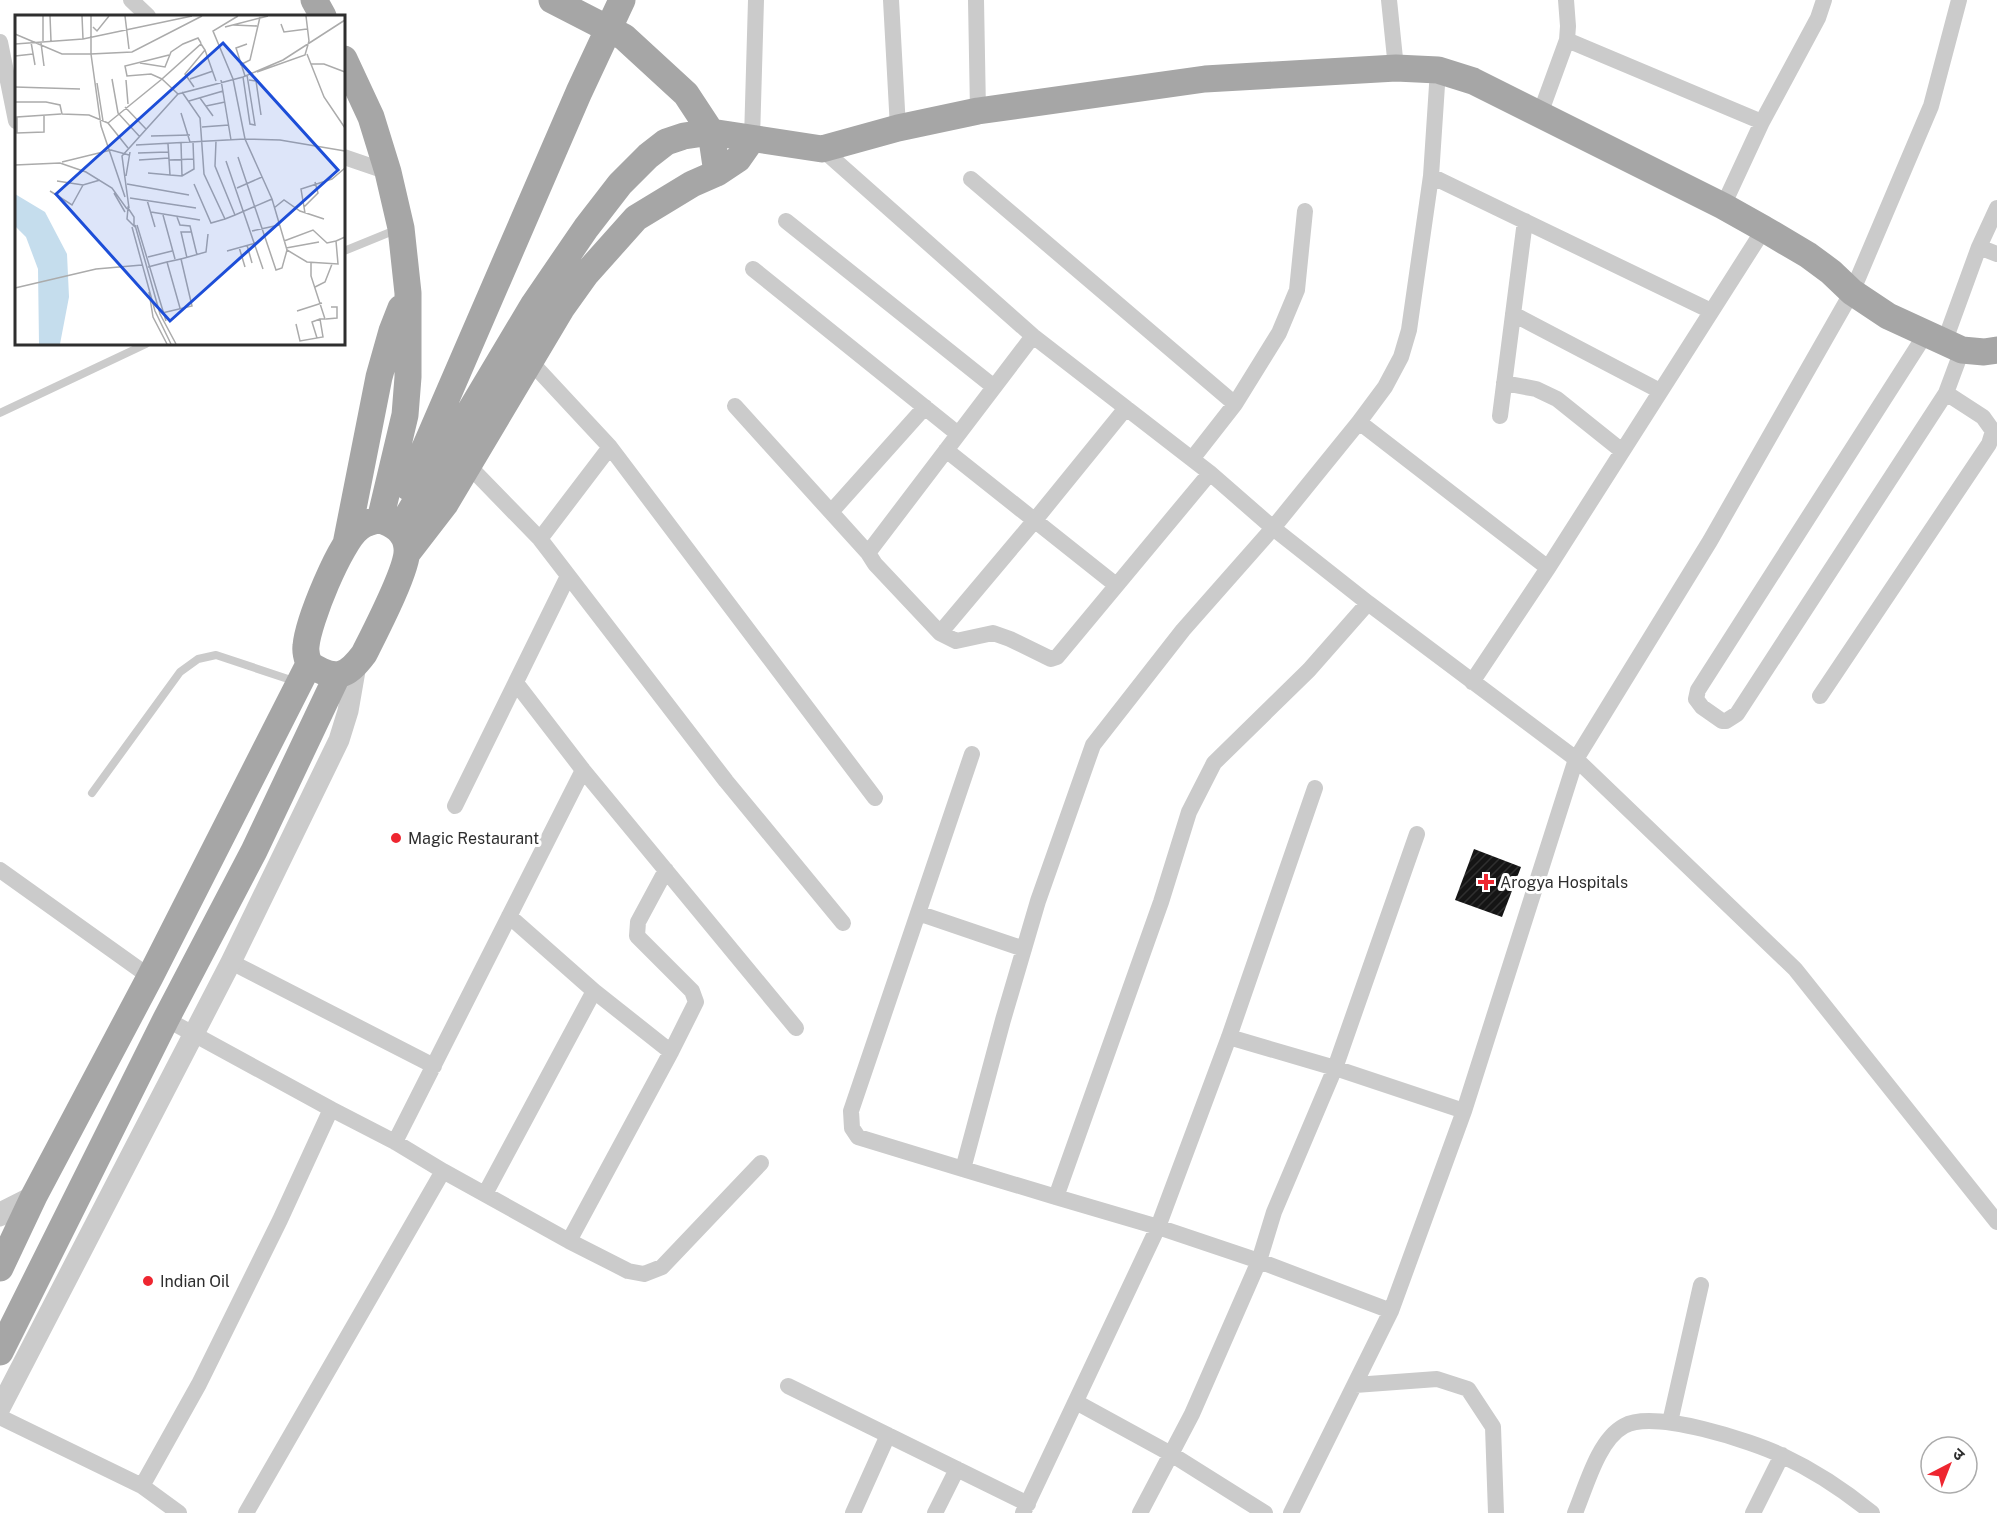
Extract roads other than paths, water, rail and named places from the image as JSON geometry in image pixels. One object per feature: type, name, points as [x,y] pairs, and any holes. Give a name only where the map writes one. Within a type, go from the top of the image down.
[{"type":"main road","points":[[314,0],[322,15]]},
{"type":"main road","points":[[552,0],[624,37],[686,94],[711,132],[717,173]]},
{"type":"main road","points":[[395,531],[579,92],[622,0]]},
{"type":"main road","points":[[0,1352],[166,1020],[346,670],[364,654],[400,577],[395,531],[408,377],[408,293],[401,228],[388,172],[371,117],[345,61]]},
{"type":"main road","points":[[395,531],[534,304],[606,201],[648,156],[666,142],[684,136],[711,132],[822,149],[898,128],[978,111],[1204,79],[1396,68],[1438,70],[1473,81],[1723,206],[1808,255],[1852,292],[1888,316],[1968,349]]},
{"type":"main road","points":[[0,1268],[34,1196],[150,977],[304,674],[305,648],[309,629],[323,590],[346,544],[357,528],[368,523],[395,531],[445,504],[561,309],[586,274],[636,218],[738,159],[752,139]]},
{"type":"main road","points":[[346,544],[379,377],[392,331],[408,293]]},
{"type":"main road","points":[[304,674],[346,670]]},
{"type":"street","points":[[131,0],[147,15]]},
{"type":"street","points":[[752,139],[756,0]]},
{"type":"street","points":[[891,0],[898,128]]},
{"type":"street","points":[[976,0],[978,111]]},
{"type":"street","points":[[1389,0],[1396,68]]},
{"type":"street","points":[[1540,114],[1567,40],[1566,0]]},
{"type":"street","points":[[1723,206],[1762,122],[1818,18],[1824,0]]},
{"type":"street","points":[[1292,1513],[1391,1311],[1464,1111],[1576,759],[1710,541],[1852,292],[1931,106],[1959,0]]},
{"type":"street","points":[[1567,40],[1762,122]]},
{"type":"street","points":[[0,42],[15,116]]},
{"type":"street","points":[[963,1169],[1038,901],[1093,745],[1183,630],[1273,528],[1359,422],[1385,387],[1401,357],[1406,339],[1431,176],[1438,70]]},
{"type":"street","points":[[822,149],[1033,336],[1192,459],[1273,528],[1368,603],[1576,759],[1795,969],[1997,1222]]},
{"type":"street","points":[[345,157],[388,172]]},
{"type":"street","points":[[1431,176],[1711,311]]},
{"type":"street","points":[[971,179],[1235,404]]},
{"type":"street","points":[[1968,349],[1698,690],[1696,699],[1702,707],[1722,721],[1737,714],[1946,393],[1968,349],[1979,247],[1997,208]]},
{"type":"street","points":[[1192,459],[1235,404],[1279,333],[1297,290],[1305,211]]},
{"type":"street","points":[[786,221],[994,387]]},
{"type":"street","points":[[1500,416],[1525,221]]},
{"type":"street","points":[[1472,682],[1548,568],[1764,229]]},
{"type":"street","points":[[1979,247],[1997,254]]},
{"type":"street","points":[[753,269],[958,434]]},
{"type":"street","points":[[1513,314],[1660,391]]},
{"type":"street","points":[[868,553],[1033,336]]},
{"type":"street","points":[[530,361],[610,447],[875,798]]},
{"type":"street","points":[[1504,383],[1536,389],[1557,399],[1622,452]]},
{"type":"street","points":[[1820,696],[1989,444],[1993,431],[1983,417],[1946,393]]},
{"type":"street","points":[[735,406],[868,553],[875,564],[940,633],[956,641],[993,633],[1052,659],[1057,657],[1209,473]]},
{"type":"street","points":[[831,512],[925,407]]},
{"type":"street","points":[[940,633],[1126,408]]},
{"type":"street","points":[[1359,422],[1548,568]]},
{"type":"street","points":[[540,539],[610,447]]},
{"type":"street","points":[[946,450],[1116,585]]},
{"type":"street","points":[[468,465],[540,539],[726,781],[843,923]]},
{"type":"street","points":[[455,806],[568,576]]},
{"type":"street","points":[[1056,1197],[1161,902],[1189,812],[1214,763],[1309,670],[1368,603]]},
{"type":"street","points":[[0,1408],[231,962],[339,740],[348,711],[346,670]]},
{"type":"street","points":[[516,682],[583,770],[796,1028]]},
{"type":"street","points":[[972,754],[851,1111],[852,1128],[858,1137],[1158,1227],[1259,1261],[1391,1311]]},
{"type":"street","points":[[395,1142],[583,770]]},
{"type":"street","points":[[788,1386],[957,1469],[1025,1508],[1158,1227],[1229,1037],[1316,788]]},
{"type":"street","points":[[1140,1513],[1192,1414],[1259,1261],[1274,1212],[1335,1068],[1417,834]]},
{"type":"street","points":[[0,870],[150,977]]},
{"type":"street","points":[[569,1241],[695,1005],[696,997],[637,936],[638,922],[666,870]]},
{"type":"street","points":[[918,912],[1024,949]]},
{"type":"street","points":[[509,916],[594,991],[671,1052]]},
{"type":"street","points":[[231,962],[434,1066]]},
{"type":"street","points":[[485,1194],[594,991]]},
{"type":"street","points":[[166,1020],[193,1032],[395,1142],[569,1241],[628,1271],[645,1274],[662,1268],[761,1163]]},
{"type":"street","points":[[1229,1037],[1335,1068],[1464,1111]]},
{"type":"street","points":[[142,1486],[199,1384],[280,1220],[331,1109]]},
{"type":"street","points":[[246,1513],[443,1171]]},
{"type":"street","points":[[0,1216],[4,1211],[34,1196]]},
{"type":"street","points":[[1670,1422],[1701,1285]]},
{"type":"street","points":[[1355,1385],[1437,1379],[1468,1389],[1493,1427],[1496,1513]]},
{"type":"street","points":[[1076,1402],[1171,1454],[1265,1513]]},
{"type":"street","points":[[0,1417],[142,1486],[179,1513]]},
{"type":"street","points":[[1575,1513],[1599,1455],[1613,1434],[1625,1425],[1643,1420],[1670,1422],[1716,1432],[1782,1455],[1826,1479],[1872,1513]]},
{"type":"street","points":[[853,1513],[888,1435]]},
{"type":"street","points":[[1754,1513],[1782,1455]]},
{"type":"street","points":[[935,1513],[957,1469]]},
{"type":"lane","points":[[345,251],[401,228]]},
{"type":"lane","points":[[0,413],[144,345]]},
{"type":"lane","points":[[92,793],[180,672],[198,659],[216,655],[304,674]]},
{"type":"place","name":"Magic Restaurant","points":[[396,838]]},
{"type":"place","name":"Arogya Hospitals","points":[[1486,882]]},
{"type":"place","name":"Indian Oil","points":[[148,1281]]}]
